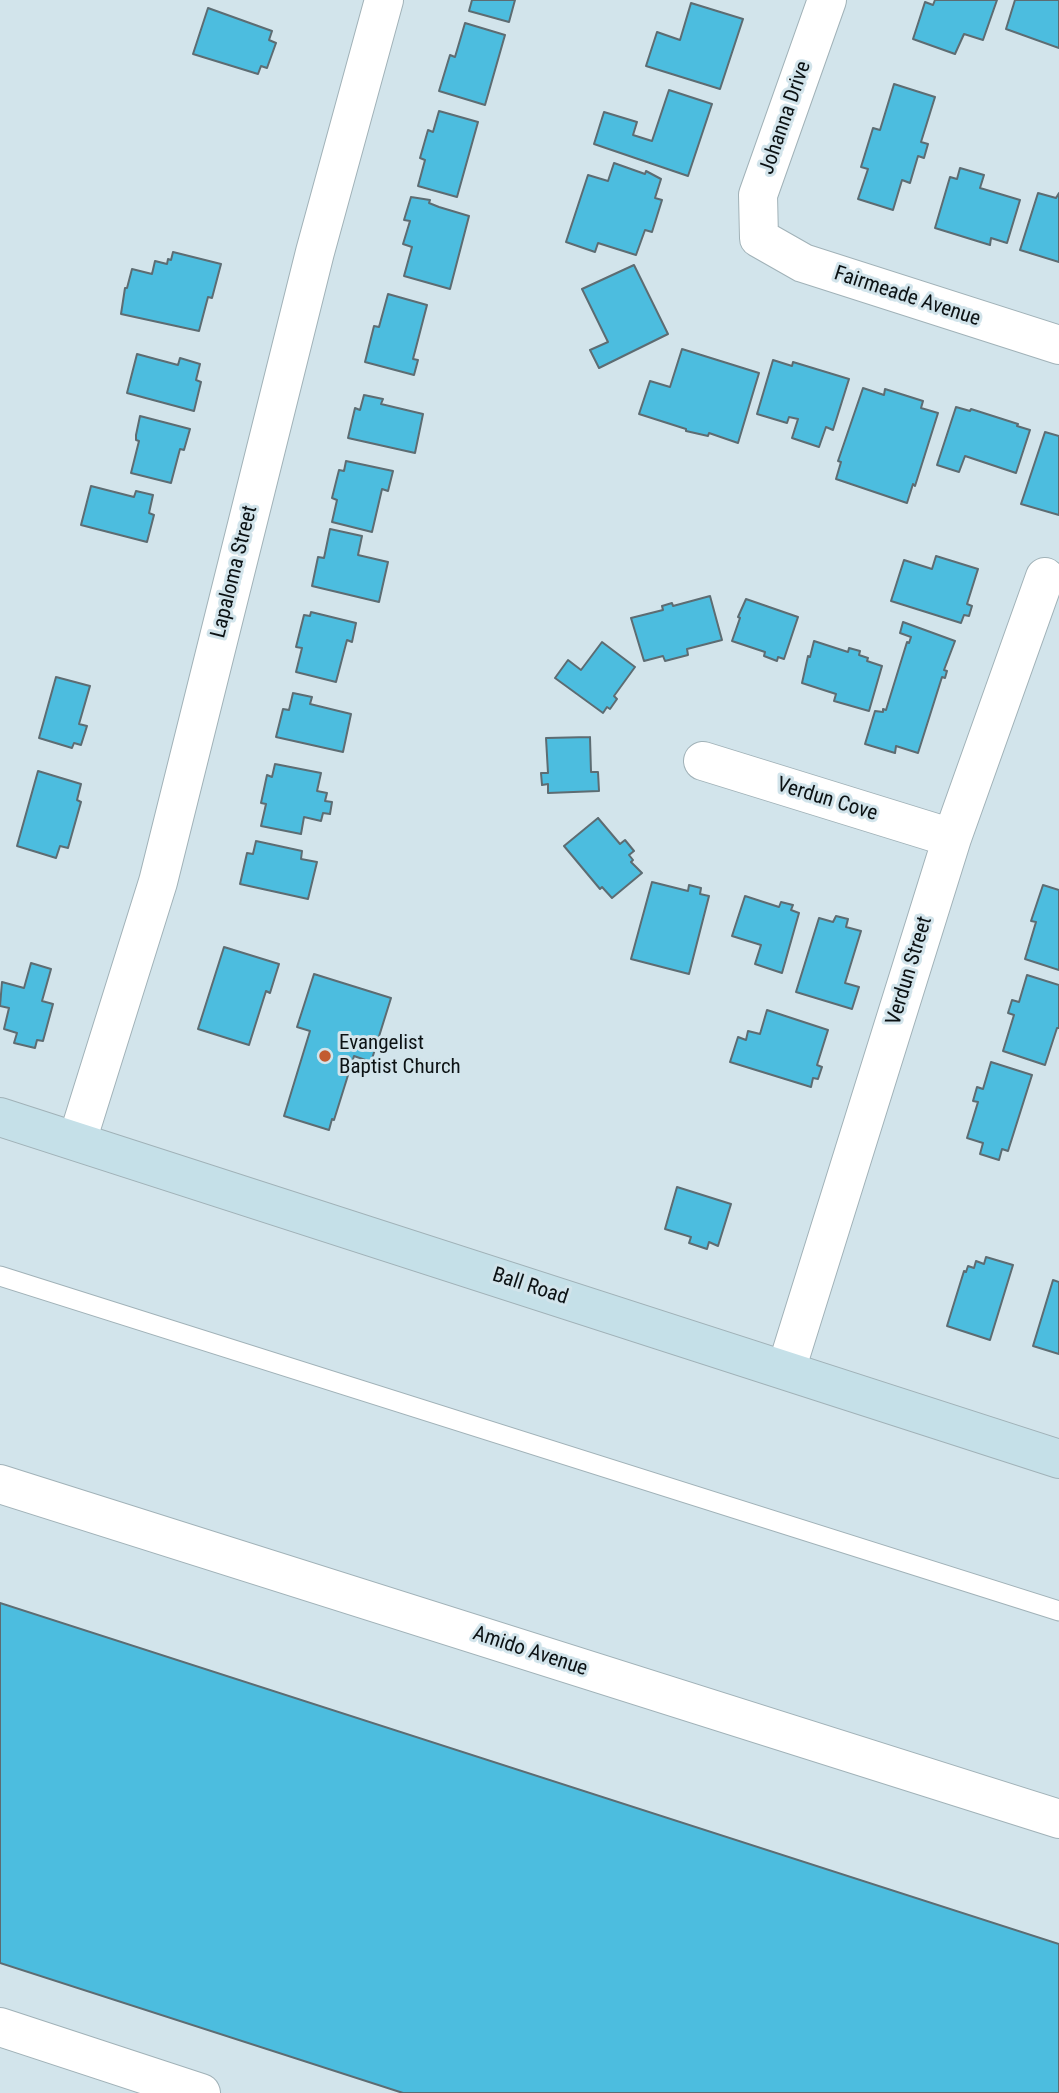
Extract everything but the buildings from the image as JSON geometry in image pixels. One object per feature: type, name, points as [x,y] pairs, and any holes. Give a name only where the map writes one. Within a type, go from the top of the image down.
[{"type":"main road","name":"Ball Road","points":[[0,1117],[1059,1459]]},
{"type":"street","name":"Lapaloma Street","points":[[77,1141],[158,882],[315,252],[384,0]]},
{"type":"street","name":"Johanna Drive","points":[[760,238],[758,195],[827,0]]},
{"type":"street","name":"Fairmeade Avenue","points":[[760,238],[803,263],[1059,345]]},
{"type":"street","name":"Verdun Street","points":[[786,1370],[951,838],[1045,577]]},
{"type":"street","name":"Verdun Cove","points":[[703,761],[951,838]]},
{"type":"street","name":"Amido Avenue","points":[[0,1484],[1059,1819]]},
{"type":"street","points":[[0,2027],[201,2093]]},
{"type":"lane","points":[[0,1276],[1059,1611]]},
{"type":"place","name":"Evangelist Baptist Church","points":[[325,1056]]}]
